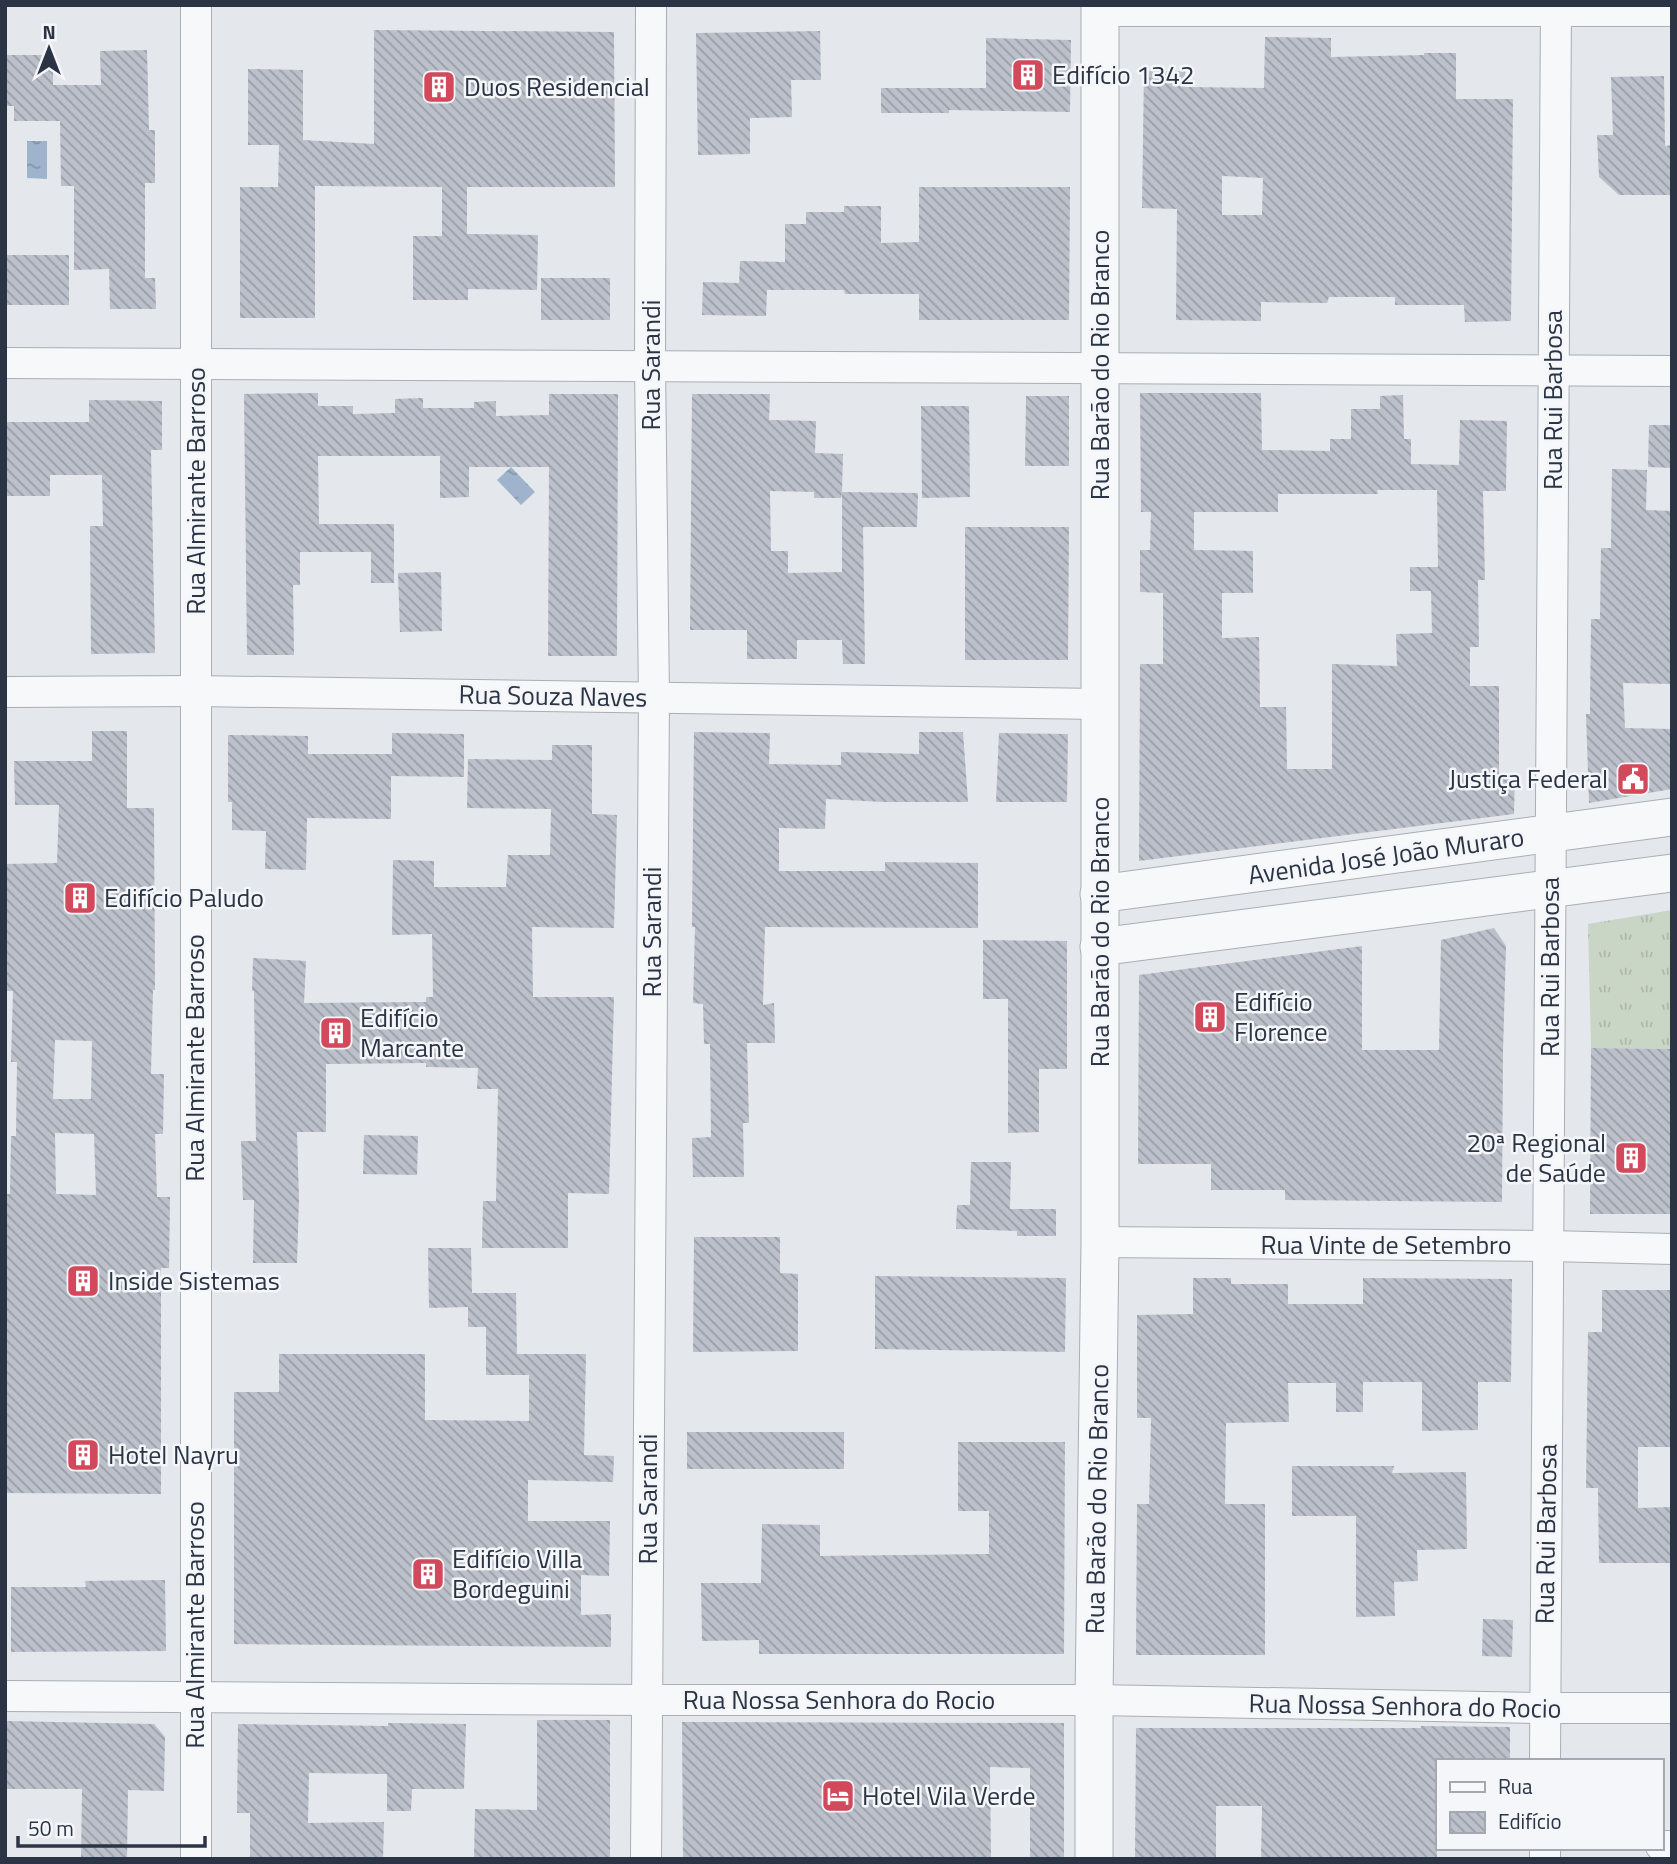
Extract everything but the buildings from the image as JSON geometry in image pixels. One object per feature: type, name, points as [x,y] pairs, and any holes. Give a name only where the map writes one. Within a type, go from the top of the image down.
[{"type":"street","name":"Rua Almirante Barroso","points":[[196,1859],[197,5]]},
{"type":"street","name":"Rua Sarandi","points":[[646,1859],[654,698],[650,366],[651,5]]},
{"type":"street","points":[[1100,8],[1556,8],[1672,11]]},
{"type":"street","name":"Rua Barão do Rio Branco","points":[[1094,1859],[1100,1242],[1100,8]]},
{"type":"street","name":"Rua Rui Barbosa","points":[[1545,1759],[1556,8]]},
{"type":"street","points":[[5,363],[1672,371]]},
{"type":"street","name":"Rua Souza Naves","points":[[5,692],[195,691],[1100,704]]},
{"type":"street","name":"Avenida José João Muraro","points":[[1099,894],[1672,817]]},
{"type":"street","points":[[1166,938],[1155,916],[1157,907],[1164,901],[1238,891],[1297,868]]},
{"type":"street","name":"Avenida José João Muraro","points":[[1099,947],[1672,873]]},
{"type":"street","name":"Rua Vinte de Setembro","points":[[1100,1242],[1549,1246],[1672,1250]]},
{"type":"street","name":"Rua Nossa Senhora do Rocio","points":[[5,1696],[1094,1700],[1672,1709]]},
{"type":"green space","points":[[1672,910],[1672,1049],[1591,1048],[1588,924]]},
{"type":"water","points":[[27,141],[47,141],[47,179],[27,178]]},
{"type":"water","points":[[511,467],[535,492],[521,505],[497,480]]},
{"type":"place","name":"Edifício 1342","points":[[1028,75]]},
{"type":"place","name":"Duos Residencial","points":[[439,87]]},
{"type":"place","name":"Justiça Federal","points":[[1633,779]]},
{"type":"place","name":"Edifício Paludo","points":[[80,898]]},
{"type":"place","name":"Edifício Florence","points":[[1210,1017]]},
{"type":"place","name":"Edifício Marcante","points":[[336,1033]]},
{"type":"place","name":"20ª Regional de Saúde","points":[[1631,1158]]},
{"type":"place","name":"Inside Sistemas","points":[[83,1281]]},
{"type":"place","name":"Hotel Nayru","points":[[83,1455]]},
{"type":"place","name":"Edifício Villa Bordeguini","points":[[428,1574]]},
{"type":"place","name":"Hotel Vila Verde","points":[[838,1796]]}]
